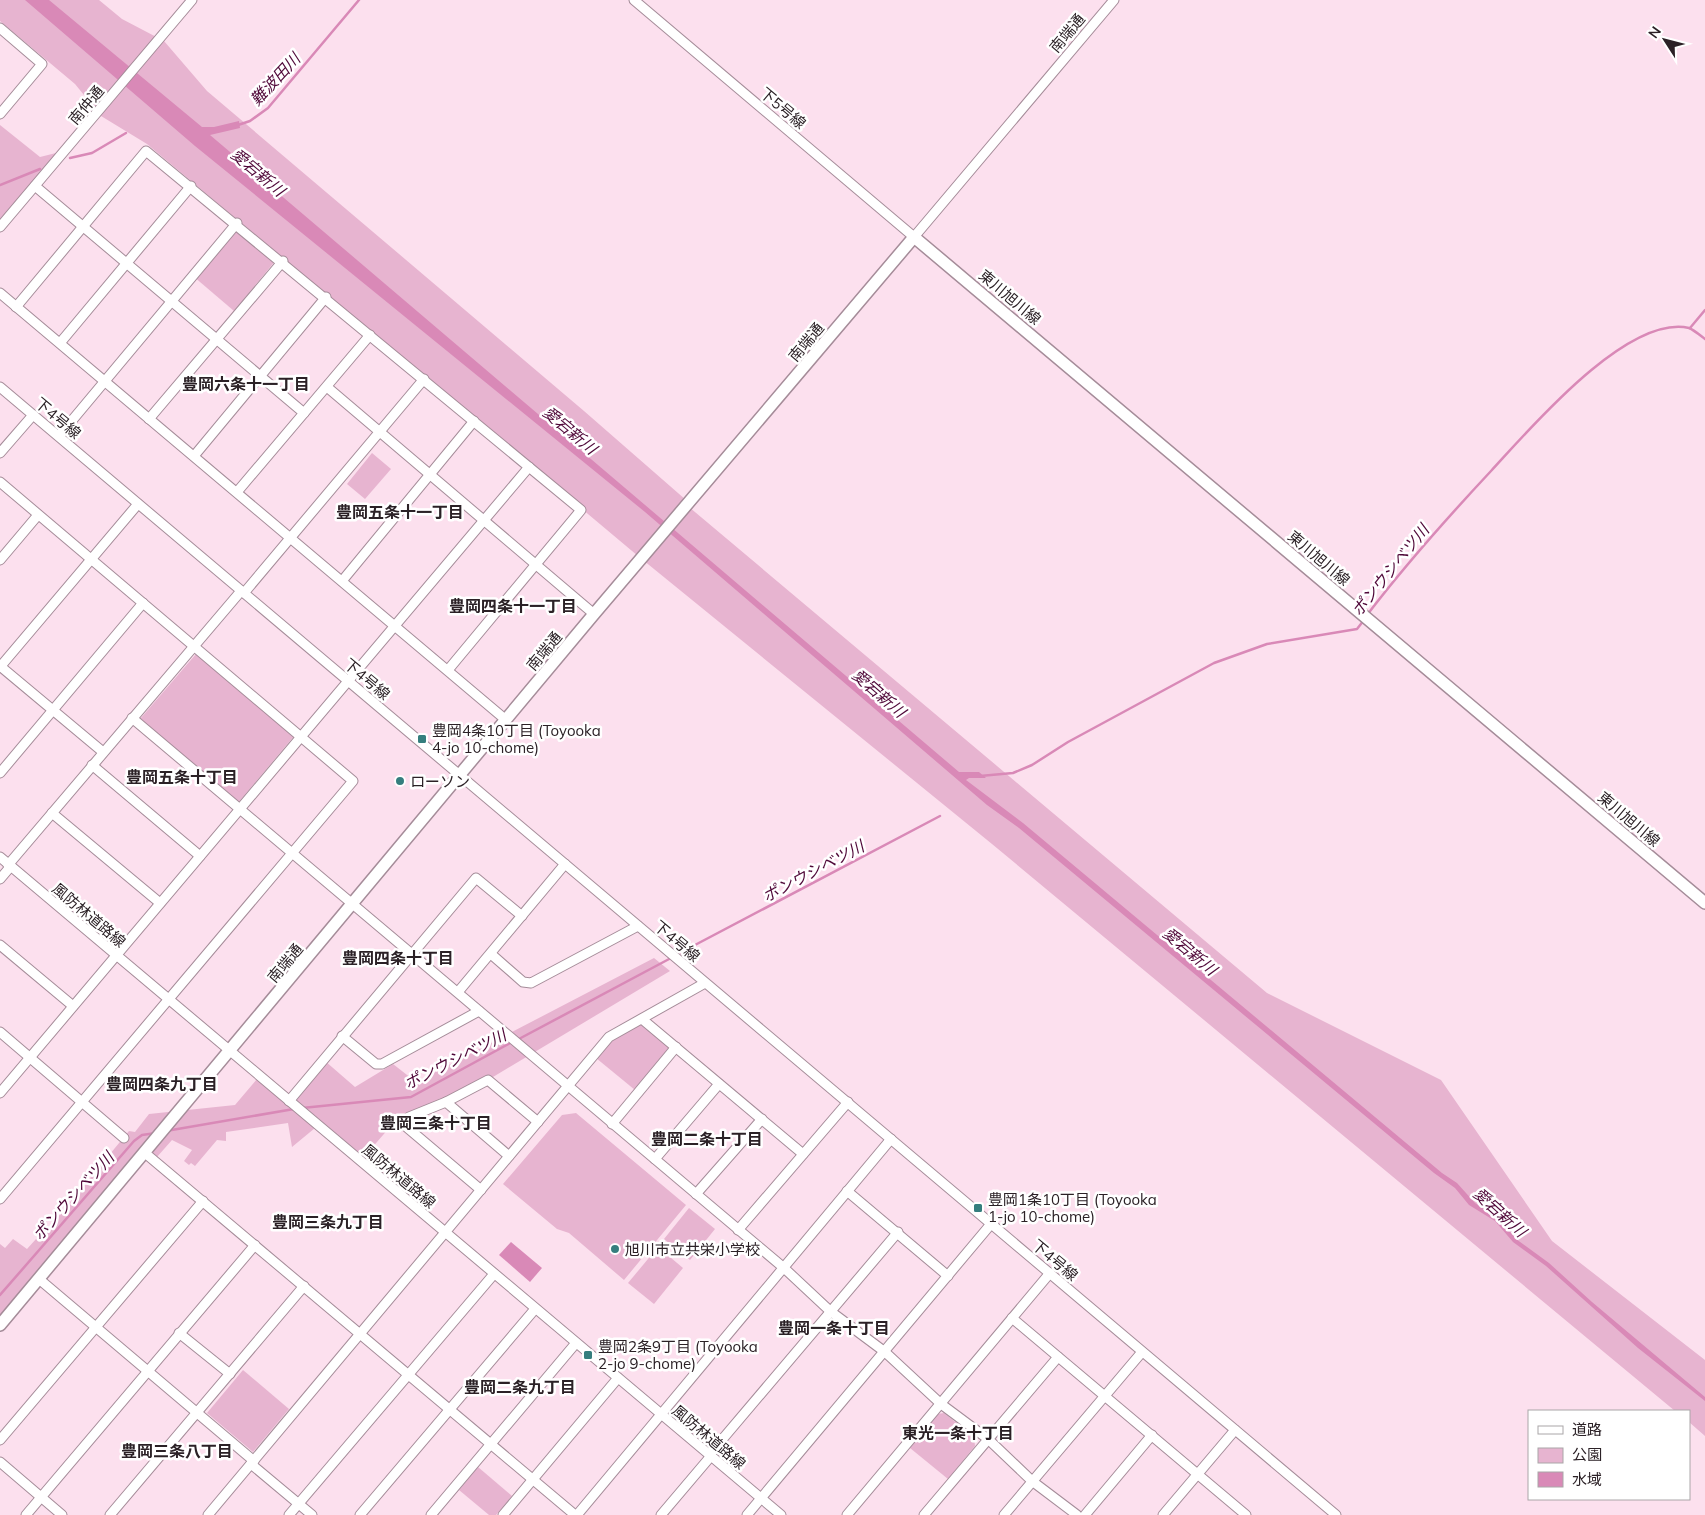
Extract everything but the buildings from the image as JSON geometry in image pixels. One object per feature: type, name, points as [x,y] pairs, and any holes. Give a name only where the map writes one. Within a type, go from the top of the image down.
[{"type":"main road","name":"南端通","points":[[0,1325],[594,614],[648,553],[914,236]]},
{"type":"main road","name":"東川旭川線","points":[[914,236],[1705,903]]},
{"type":"street","name":"南仲通","points":[[0,227],[192,0]]},
{"type":"street","name":"下5号線","points":[[634,0],[914,236]]},
{"type":"street","name":"南端通","points":[[914,236],[1114,0]]},
{"type":"street","points":[[0,28],[42,64],[0,114]]},
{"type":"street","points":[[16,306],[146,151],[326,297],[581,510],[448,670]]},
{"type":"street","points":[[35,186],[304,413]]},
{"type":"street","points":[[60,343],[191,186]]},
{"type":"street","points":[[58,436],[237,224]]},
{"type":"street","points":[[149,419],[283,262]]},
{"type":"street","points":[[0,293],[506,720]]},
{"type":"street","points":[[194,456],[326,297]]},
{"type":"street","points":[[237,492],[370,335]]},
{"type":"street","points":[[0,879],[52,813],[193,645],[290,538],[424,379]]},
{"type":"street","name":"下4号線","points":[[0,387],[1336,1515]]},
{"type":"street","points":[[326,387],[594,614]]},
{"type":"street","points":[[0,453],[33,415]]},
{"type":"street","points":[[342,581],[474,421]]},
{"type":"street","points":[[0,1093],[529,467]]},
{"type":"street","points":[[0,482],[353,781],[0,1199]]},
{"type":"street","points":[[103,752],[0,667],[138,504]]},
{"type":"street","points":[[0,560],[38,515]]},
{"type":"street","points":[[0,773],[143,603]]},
{"type":"street","points":[[132,718],[784,1268],[830,1311],[884,1352],[941,1404],[988,1439],[1032,1481],[1077,1515]]},
{"type":"street","points":[[92,765],[200,856]]},
{"type":"street","points":[[52,813],[160,903]]},
{"type":"street","name":"風防林道路線","points":[[0,858],[781,1515]]},
{"type":"street","points":[[458,992],[565,864]]},
{"type":"street","points":[[290,1102],[342,1036],[476,878],[522,916]]},
{"type":"street","points":[[491,954],[523,982],[531,983],[638,926]]},
{"type":"street","points":[[0,945],[73,1006]]},
{"type":"street","points":[[208,1515],[609,1038],[705,983]]},
{"type":"street","points":[[342,1036],[376,1064],[382,1064],[479,1011]]},
{"type":"street","points":[[642,1019],[804,1154]]},
{"type":"street","points":[[0,1032],[124,1138]]},
{"type":"street","points":[[612,1124],[676,1047]]},
{"type":"street","points":[[481,1190],[403,1124],[409,1117],[446,1102],[488,1080],[538,1122]]},
{"type":"street","points":[[655,1159],[719,1084]]},
{"type":"street","points":[[446,1102],[509,1156]]},
{"type":"street","points":[[738,1230],[848,1102]]},
{"type":"street","points":[[696,1194],[762,1119]]},
{"type":"street","points":[[145,1153],[576,1515],[891,1139]]},
{"type":"street","points":[[847,1191],[948,1276]]},
{"type":"street","points":[[0,1440],[203,1201]]},
{"type":"street","points":[[747,1515],[991,1224]]},
{"type":"street","points":[[661,1515],[898,1232]]},
{"type":"street","points":[[26,1515],[255,1245]]},
{"type":"street","points":[[847,1515],[1050,1273]]},
{"type":"street","points":[[289,1515],[494,1274]]},
{"type":"street","points":[[39,1279],[197,1413],[312,1515]]},
{"type":"street","points":[[110,1515],[304,1286]]},
{"type":"street","points":[[360,1515],[536,1309]]},
{"type":"street","points":[[1012,1318],[1244,1514]]},
{"type":"street","points":[[179,1333],[230,1374]]},
{"type":"street","points":[[431,1515],[576,1343]]},
{"type":"street","points":[[1004,1515],[1142,1352]]},
{"type":"street","points":[[924,1515],[1058,1357]]},
{"type":"street","points":[[503,1515],[618,1378]]},
{"type":"street","points":[[1163,1515],[1235,1430]]},
{"type":"street","points":[[1085,1515],[1152,1435]]},
{"type":"street","points":[[0,1462],[62,1515]]},
{"type":"street","points":[[1319,1515],[1326,1507]]},
{"type":"green space","points":[[0,0],[99,0],[122,19],[164,41],[207,91],[584,411],[686,500],[689,507],[1267,993],[1441,1080],[1552,1241],[1705,1360],[1705,1436],[1690,1423],[1690,1410],[1674,1410],[992,844],[638,556],[147,144],[101,116],[75,84],[0,21]]},
{"type":"green space","points":[[0,125],[40,157],[60,152],[0,223]]},
{"type":"green space","points":[[234,227],[276,260],[234,311],[193,276]]},
{"type":"green space","points":[[372,453],[391,469],[365,499],[347,484]]},
{"type":"green space","points":[[196,654],[295,735],[238,803],[140,719]]},
{"type":"green space","points":[[654,958],[670,971],[488,1080],[403,1124],[396,1120],[364,1157],[294,1098],[325,1061],[355,1087],[393,1064],[416,1082]]},
{"type":"green space","points":[[639,1023],[670,1048],[635,1090],[596,1058],[610,1040]]},
{"type":"green space","points":[[257,1079],[315,1128],[292,1147],[288,1123],[226,1132],[226,1141],[217,1140],[195,1166],[191,1163],[189,1165],[184,1161],[192,1150],[172,1140],[157,1157],[145,1153],[0,1325],[0,1244],[5,1248],[13,1239],[27,1249],[36,1239],[38,1241],[129,1131],[135,1132],[149,1114],[235,1105]]},
{"type":"green space","points":[[576,1113],[686,1205],[624,1280],[569,1233],[557,1229],[503,1184],[562,1115]]},
{"type":"green space","points":[[689,1208],[715,1229],[690,1260],[664,1239]]},
{"type":"green space","points":[[658,1247],[683,1268],[654,1304],[628,1283]]},
{"type":"green space","points":[[243,1370],[289,1409],[253,1452],[207,1413]]},
{"type":"green space","points":[[944,1413],[974,1437],[975,1446],[948,1479],[910,1448],[937,1414]]},
{"type":"green space","points":[[478,1467],[512,1496],[496,1515],[489,1515],[459,1490]]},
{"type":"water","points":[[25,0],[49,0],[202,127],[214,127],[239,121],[240,128],[210,135],[959,772],[979,772],[986,778],[969,778],[966,780],[1023,823],[1442,1173],[1457,1183],[1475,1203],[1500,1220],[1516,1239],[1549,1263],[1592,1302],[1705,1397],[1705,1401],[1638,1348],[1546,1266],[1513,1242],[1495,1221],[1469,1205],[1455,1188],[1434,1173],[1019,828],[987,805],[645,512],[195,146]]},
{"type":"water","points":[[511,1242],[542,1268],[530,1282],[499,1255]]},
{"type":"waterway","name":"難波田川","points":[[238,125],[250,121],[268,108],[359,0]]},
{"type":"waterway","name":"難波田川","points":[[70,158],[92,153],[126,133]]},
{"type":"waterway","name":"難波田川","points":[[0,185],[40,169]]},
{"type":"waterway","points":[[1690,328],[1705,310]]},
{"type":"waterway","name":"ポンウシベツ川","points":[[1367,615],[1412,559],[1529,429],[1581,379],[1609,356],[1637,339],[1664,328],[1689,328],[1705,339]]},
{"type":"waterway","name":"ポンウシベツ川","points":[[980,776],[1013,773],[1032,765],[1068,742],[1214,663],[1267,644],[1357,629],[1364,620]]},
{"type":"waterway","name":"ポンウシベツ川","points":[[676,955],[940,816]]},
{"type":"waterway","name":"ポンウシベツ川","points":[[517,1040],[671,958]]},
{"type":"waterway","name":"ポンウシベツ川","points":[[302,1108],[411,1097],[512,1042]]},
{"type":"waterway","name":"ポンウシベツ川","points":[[166,1131],[294,1109]]},
{"type":"waterway","name":"ポンウシベツ川","points":[[0,1295],[134,1141],[142,1135],[156,1133]]},
{"type":"place","name":"豊岡4条10丁目 (Toyooka 4-jo 10-chome)","points":[[422,739]]},
{"type":"place","name":"ローソン","points":[[400,781]]},
{"type":"place","name":"豊岡1条10丁目 (Toyooka 1-jo 10-chome)","points":[[978,1208]]},
{"type":"place","name":"旭川市立共栄小学校","points":[[615,1249]]},
{"type":"place","name":"豊岡2条9丁目 (Toyooka 2-jo 9-chome)","points":[[588,1355]]},
{"type":"district","name":"豊岡六条十一丁目","points":[[246,384]]},
{"type":"district","name":"豊岡五条十一丁目","points":[[400,512]]},
{"type":"district","name":"豊岡四条十一丁目","points":[[513,606]]},
{"type":"district","name":"豊岡五条十丁目","points":[[182,777]]},
{"type":"district","name":"豊岡四条十丁目","points":[[398,958]]},
{"type":"district","name":"豊岡四条九丁目","points":[[162,1084]]},
{"type":"district","name":"豊岡三条十丁目","points":[[436,1123]]},
{"type":"district","name":"豊岡二条十丁目","points":[[707,1139]]},
{"type":"district","name":"豊岡三条九丁目","points":[[328,1222]]},
{"type":"district","name":"豊岡一条十丁目","points":[[834,1328]]},
{"type":"district","name":"豊岡二条九丁目","points":[[520,1387]]},
{"type":"district","name":"東光一条十丁目","points":[[958,1433]]},
{"type":"district","name":"豊岡三条八丁目","points":[[177,1451]]},
{"type":"water label","name":"愛宕新川","points":[[258,172]]},
{"type":"water label","name":"愛宕新川","points":[[570,430]]},
{"type":"water label","name":"愛宕新川","points":[[879,693]]},
{"type":"water label","name":"愛宕新川","points":[[1190,951]]},
{"type":"water label","name":"愛宕新川","points":[[1500,1212]]}]
